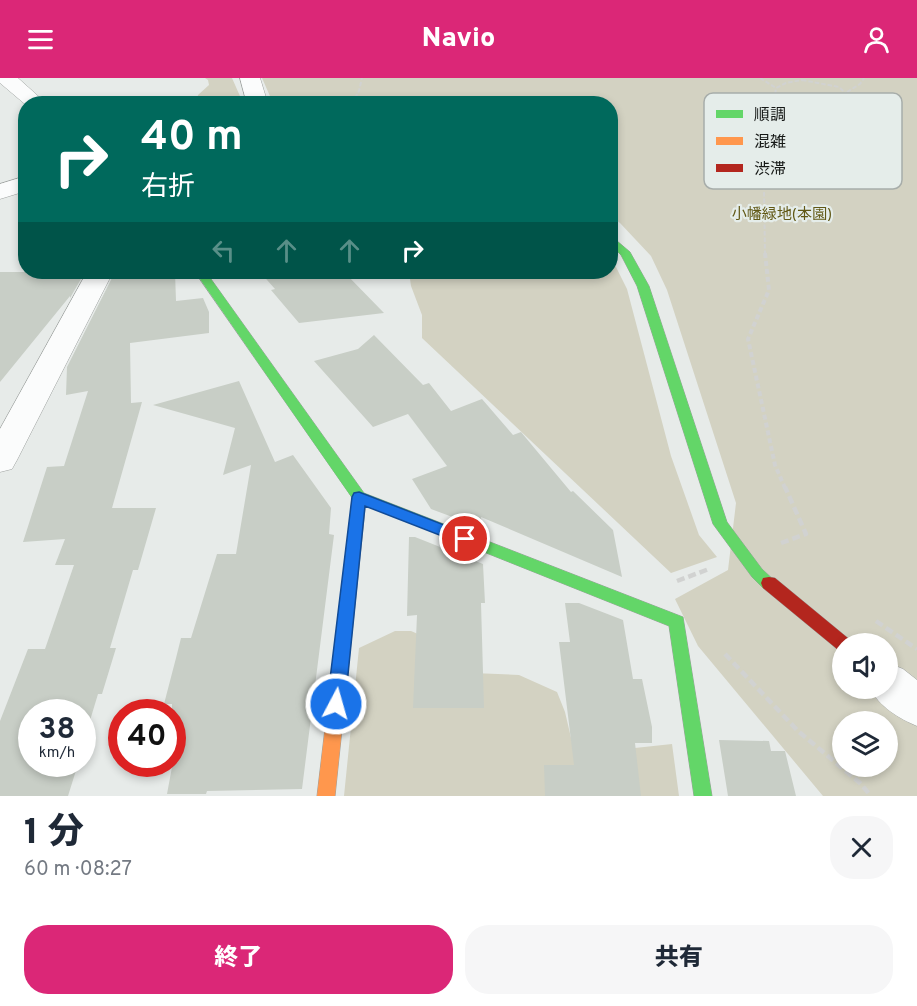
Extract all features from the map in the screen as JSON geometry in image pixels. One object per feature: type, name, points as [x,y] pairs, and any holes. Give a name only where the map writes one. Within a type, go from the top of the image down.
[{"type":"street","points":[[6,78],[27,96]]},
{"type":"street","points":[[250,78],[256,96]]},
{"type":"street","points":[[0,192],[18,186]]},
{"type":"street","points":[[618,246],[627,254],[643,286],[720,524],[758,573],[832,636]]},
{"type":"street","points":[[0,460],[96,279]]},
{"type":"street","points":[[206,279],[359,497],[677,622],[704,796]]},
{"type":"street","points":[[326,796],[359,497]]},
{"type":"street","points":[[898,690],[917,706]]},
{"type":"path","points":[[356,96],[362,78]]},
{"type":"path","points":[[760,78],[776,88]]},
{"type":"path","points":[[776,88],[786,83],[802,80],[820,82],[847,92],[860,84],[864,78]]},
{"type":"path","points":[[775,93],[776,88]]},
{"type":"path","points":[[764,189],[765,266],[769,290],[748,339],[775,465],[806,534],[777,544],[786,551]]},
{"type":"path","points":[[744,556],[677,581],[677,622],[705,632],[798,731],[860,783],[871,796]]},
{"type":"path","points":[[871,618],[917,649]]},
{"type":"green space","points":[[205,78],[232,78],[240,96],[198,96],[209,85]]},
{"type":"green space","name":"小幡緑地(本園)","points":[[262,78],[917,78],[917,796],[823,796],[698,646],[675,599],[728,570],[736,503],[667,290],[651,256],[618,221],[618,96],[270,96]]},
{"type":"green space","points":[[618,271],[627,289],[671,456],[699,535],[717,557],[671,573],[422,338],[422,315],[410,279],[618,279]]},
{"type":"green space","points":[[395,631],[411,631],[439,643],[473,673],[519,675],[557,692],[565,712],[572,742],[607,751],[672,744],[679,796],[344,796],[359,648]]},
{"type":"building","points":[[0,272],[18,272],[18,279],[81,279],[70,298],[70,296],[0,382]]},
{"type":"building","points":[[111,279],[175,279],[176,301],[203,298],[209,312],[209,333],[130,343],[131,403],[142,402],[112,508],[156,508],[138,570],[133,570],[110,648],[116,648],[102,694],[98,694],[96,701],[18,699],[18,777],[74,777],[68,796],[0,796],[0,721],[28,649],[45,649],[74,565],[55,565],[65,539],[23,542],[47,467],[64,466],[88,391],[66,395],[67,367]]},
{"type":"building","points":[[266,279],[351,279],[384,313],[299,323],[271,290],[275,289]]},
{"type":"building","points":[[374,335],[423,385],[429,383],[451,411],[482,399],[513,435],[521,432],[571,492],[573,491],[613,530],[622,577],[481,517],[482,528],[431,509],[412,479],[447,466],[408,414],[373,427],[314,361],[358,349]]},
{"type":"building","points":[[239,381],[275,462],[293,455],[331,508],[329,534],[334,535],[302,789],[167,794],[170,777],[186,777],[186,699],[165,699],[181,638],[191,638],[217,554],[236,554],[251,465],[223,475],[235,428],[153,405]]},
{"type":"building","points":[[409,537],[415,537],[483,564],[485,603],[481,603],[484,708],[413,708],[417,615],[407,616]]},
{"type":"building","points":[[565,603],[579,603],[623,620],[633,679],[642,679],[652,727],[652,743],[635,743],[641,796],[545,796],[544,765],[574,765],[559,642],[570,642]]},
{"type":"building","points":[[719,740],[769,741],[771,751],[785,751],[796,796],[728,796]]},
{"type":"traffic: fast","points":[[618,246],[626,254],[643,286],[720,524],[757,573],[769,583]]},
{"type":"traffic: fast","points":[[206,279],[359,497],[358,509]]},
{"type":"traffic: fast","points":[[359,497],[677,622],[703,796]]},
{"type":"traffic: slow","points":[[326,796],[358,509]]},
{"type":"traffic: jam","points":[[769,583],[832,635]]},
{"type":"route","points":[[336,704],[359,497],[465,539]]}]
